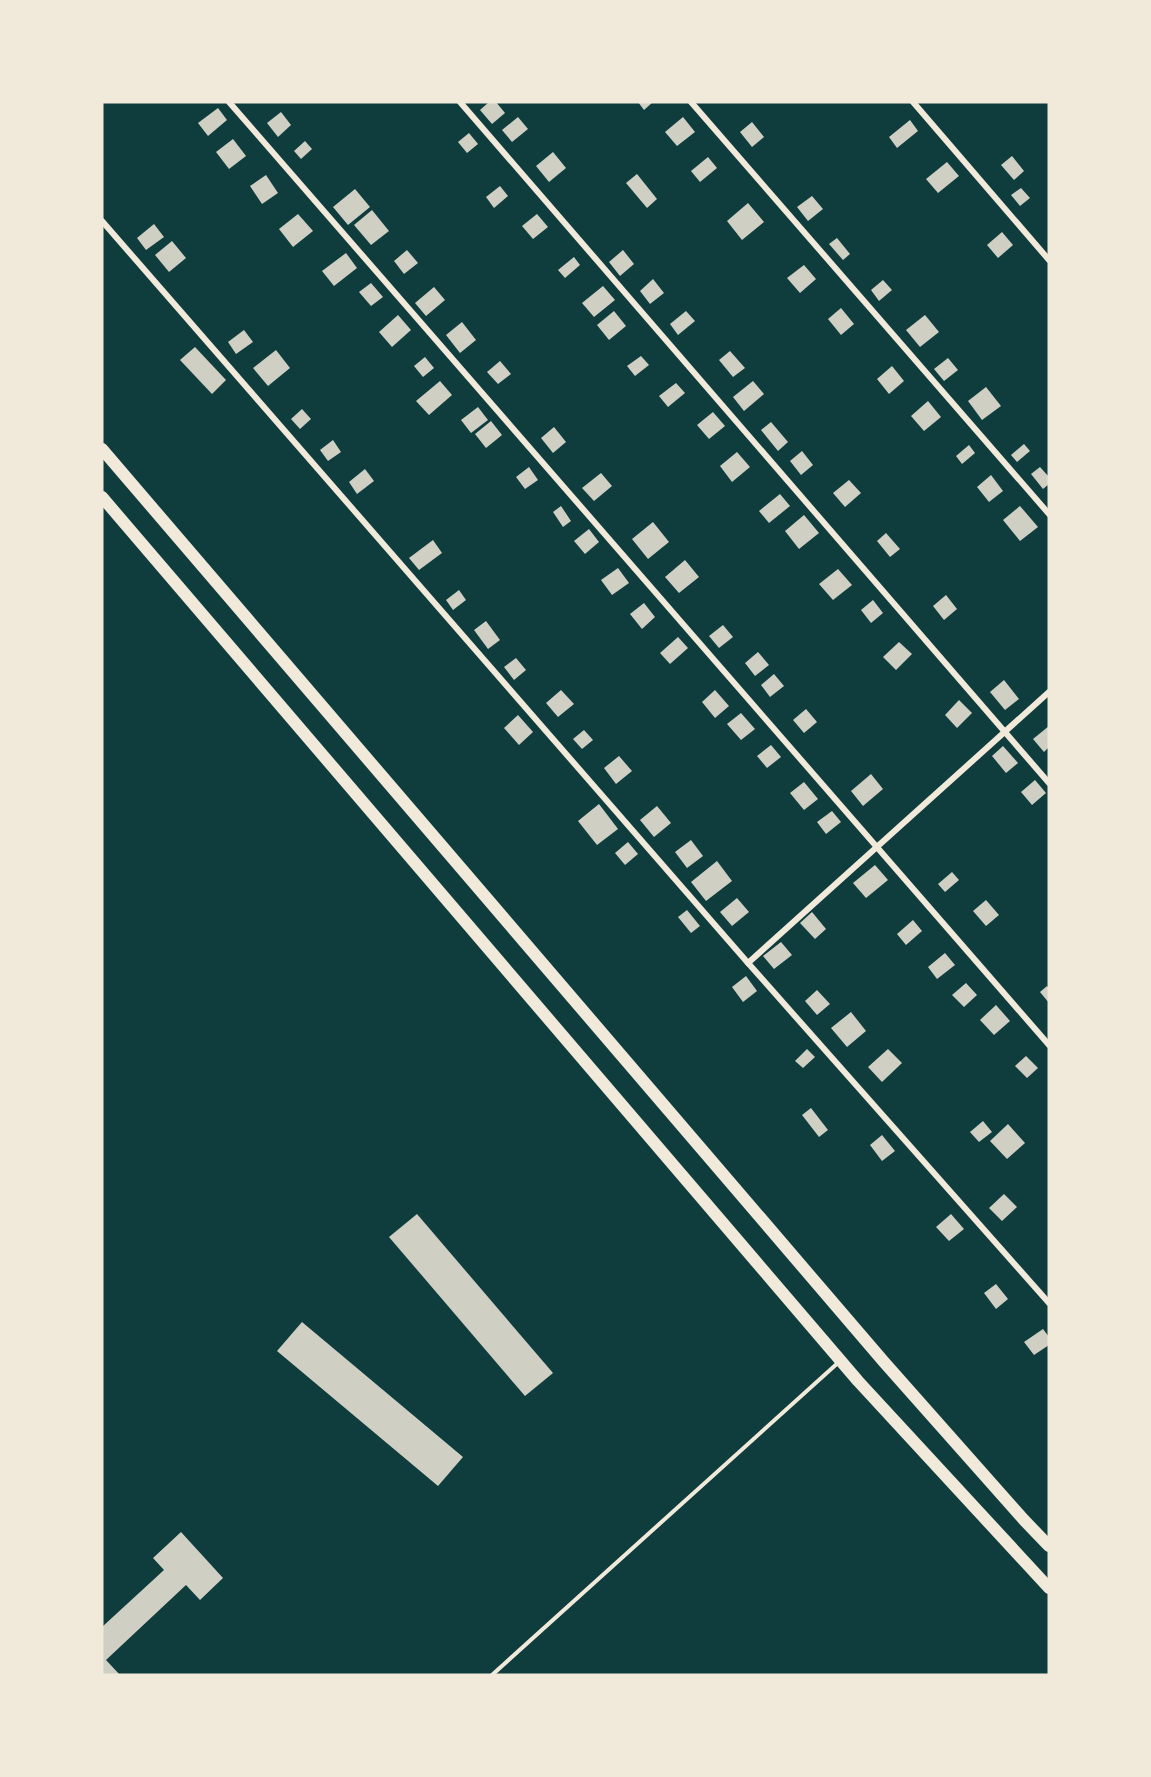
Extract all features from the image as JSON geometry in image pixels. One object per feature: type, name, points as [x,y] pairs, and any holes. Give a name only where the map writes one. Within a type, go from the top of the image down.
[{"type":"main road","points":[[102,449],[876,1353],[1024,1520],[1049,1545]]},
{"type":"main road","points":[[102,497],[840,1360],[1049,1588]]},
{"type":"street","points":[[229,102],[1049,1045]]},
{"type":"street","points":[[460,102],[1049,783]]},
{"type":"street","points":[[691,102],[1049,514]]},
{"type":"street","points":[[913,102],[1049,260]]},
{"type":"street","points":[[102,221],[748,963],[1049,1303]]},
{"type":"street","points":[[748,963],[1049,692]]},
{"type":"lane","points":[[492,1675],[840,1360]]},
{"type":"building","points":[[489,102],[496,102],[505,113],[492,124],[480,110]]},
{"type":"building","points":[[638,102],[653,102],[644,110]]},
{"type":"building","points":[[218,108],[227,120],[208,136],[198,123]]},
{"type":"building","points":[[281,112],[291,125],[278,137],[267,123]]},
{"type":"building","points":[[518,117],[528,129],[512,142],[502,130]]},
{"type":"building","points":[[683,117],[695,132],[677,146],[665,132]]},
{"type":"building","points":[[910,120],[918,131],[897,148],[889,137]]},
{"type":"building","points":[[752,122],[764,137],[752,147],[740,132]]},
{"type":"building","points":[[469,133],[478,144],[467,153],[458,142]]},
{"type":"building","points":[[233,139],[246,156],[229,169],[216,152]]},
{"type":"building","points":[[305,141],[312,149],[301,159],[294,151]]},
{"type":"building","points":[[553,152],[566,168],[549,182],[536,166]]},
{"type":"building","points":[[1012,156],[1024,171],[1014,180],[1001,165]]},
{"type":"building","points":[[708,157],[717,168],[700,182],[691,171]]},
{"type":"building","points":[[947,162],[959,176],[938,193],[926,179]]},
{"type":"building","points":[[637,174],[657,199],[647,208],[626,183]]},
{"type":"building","points":[[266,175],[278,193],[262,204],[250,186]]},
{"type":"building","points":[[500,186],[508,196],[494,208],[486,197]]},
{"type":"building","points":[[1021,188],[1030,198],[1020,206],[1011,195]]},
{"type":"building","points":[[355,189],[370,207],[348,225],[333,207]]},
{"type":"building","points":[[812,196],[823,209],[808,221],[797,207]]},
{"type":"building","points":[[748,203],[764,222],[742,240],[727,221]]},
{"type":"building","points":[[372,210],[389,231],[371,245],[354,225]]},
{"type":"building","points":[[298,214],[313,231],[293,247],[279,229]]},
{"type":"building","points":[[537,214],[548,227],[533,239],[522,226]]},
{"type":"building","points":[[154,224],[164,237],[146,250],[137,238]]},
{"type":"building","points":[[1002,232],[1013,245],[998,258],[987,245]]},
{"type":"building","points":[[837,238],[850,254],[843,260],[829,244]]},
{"type":"building","points":[[172,241],[186,258],[169,272],[155,255]]},
{"type":"building","points":[[407,250],[418,263],[404,274],[394,261]]},
{"type":"building","points":[[623,250],[634,264],[620,276],[609,262]]},
{"type":"building","points":[[346,253],[357,268],[334,286],[322,271]]},
{"type":"building","points":[[574,257],[580,265],[565,278],[558,270]]},
{"type":"building","points":[[804,265],[816,279],[800,293],[787,278]]},
{"type":"building","points":[[653,279],[664,293],[650,304],[640,291]]},
{"type":"building","points":[[883,280],[892,290],[879,301],[871,290]]},
{"type":"building","points":[[371,283],[383,297],[371,306],[359,292]]},
{"type":"building","points":[[603,286],[615,300],[594,317],[582,303]]},
{"type":"building","points":[[434,287],[445,300],[426,316],[415,303]]},
{"type":"building","points":[[841,308],[854,324],[841,335],[828,319]]},
{"type":"building","points":[[614,311],[626,326],[609,340],[597,325]]},
{"type":"building","points":[[686,311],[695,321],[678,335],[670,324]]},
{"type":"building","points":[[398,315],[411,330],[392,347],[379,332]]},
{"type":"building","points":[[925,315],[939,332],[920,347],[906,330]]},
{"type":"building","points":[[462,322],[476,340],[460,353],[446,335]]},
{"type":"building","points":[[244,330],[253,342],[236,354],[228,342]]},
{"type":"building","points":[[195,347],[226,380],[212,394],[180,360]]},
{"type":"building","points":[[276,350],[290,368],[268,386],[253,368]]},
{"type":"building","points":[[730,351],[745,368],[733,377],[719,360]]},
{"type":"building","points":[[641,356],[649,365],[635,376],[627,366]]},
{"type":"building","points":[[425,357],[434,368],[423,377],[414,366]]},
{"type":"building","points":[[948,358],[958,370],[944,381],[934,369]]},
{"type":"building","points":[[500,361],[511,374],[498,384],[487,372]]},
{"type":"building","points":[[892,366],[904,381],[889,394],[877,379]]},
{"type":"building","points":[[440,381],[452,395],[429,415],[416,401]]},
{"type":"building","points":[[753,381],[764,394],[744,411],[733,397]]},
{"type":"building","points":[[676,383],[685,393],[668,407],[659,396]]},
{"type":"building","points":[[986,387],[1001,406],[982,420],[968,401]]},
{"type":"building","points":[[928,401],[941,417],[924,431],[911,416]]},
{"type":"building","points":[[478,407],[488,420],[471,433],[461,420]]},
{"type":"building","points":[[302,409],[311,419],[300,429],[291,419]]},
{"type":"building","points":[[713,412],[725,426],[709,439],[697,425]]},
{"type":"building","points":[[491,421],[502,435],[486,448],[475,434]]},
{"type":"building","points":[[771,422],[788,442],[778,451],[761,430]]},
{"type":"building","points":[[554,427],[566,442],[553,453],[541,438]]},
{"type":"building","points":[[333,440],[341,452],[328,461],[320,450]]},
{"type":"building","points":[[1024,444],[1030,451],[1017,462],[1011,455]]},
{"type":"building","points":[[969,445],[975,453],[962,464],[956,456]]},
{"type":"building","points":[[802,451],[813,465],[801,475],[790,461]]},
{"type":"building","points":[[737,452],[750,467],[732,482],[720,466]]},
{"type":"building","points":[[529,467],[538,480],[525,489],[516,477]]},
{"type":"building","points":[[1040,467],[1049,477],[1049,484],[1043,489],[1031,474]]},
{"type":"building","points":[[365,469],[374,481],[357,494],[349,482]]},
{"type":"building","points":[[601,473],[612,486],[594,501],[582,488]]},
{"type":"building","points":[[991,475],[1003,491],[989,502],[977,487]]},
{"type":"building","points":[[849,480],[861,493],[845,507],[833,493]]},
{"type":"building","points":[[780,494],[790,506],[769,523],[759,511]]},
{"type":"building","points":[[561,506],[571,521],[563,527],[553,512]]},
{"type":"building","points":[[1020,506],[1038,527],[1020,541],[1003,520]]},
{"type":"building","points":[[804,515],[819,533],[799,549],[785,531]]},
{"type":"building","points":[[653,522],[669,542],[648,559],[632,539]]},
{"type":"building","points":[[589,529],[599,542],[585,554],[574,541]]},
{"type":"building","points":[[886,533],[900,549],[890,557],[877,541]]},
{"type":"building","points":[[433,540],[442,553],[419,570],[409,558]]},
{"type":"building","points":[[685,560],[699,577],[679,593],[665,577]]},
{"type":"building","points":[[618,568],[629,583],[612,595],[601,580]]},
{"type":"building","points":[[838,569],[852,585],[833,600],[819,584]]},
{"type":"building","points":[[459,590],[466,600],[453,610],[446,600]]},
{"type":"building","points":[[946,595],[957,609],[944,620],[933,606]]},
{"type":"building","points":[[873,600],[883,613],[871,623],[861,610]]},
{"type":"building","points":[[644,603],[655,617],[642,629],[630,614]]},
{"type":"building","points":[[486,621],[500,640],[488,649],[474,630]]},
{"type":"building","points":[[723,625],[733,637],[719,648],[709,636]]},
{"type":"building","points":[[678,637],[688,648],[670,664],[660,653]]},
{"type":"building","points":[[899,642],[912,654],[896,670],[883,657]]},
{"type":"building","points":[[758,652],[769,665],[755,676],[745,663]]},
{"type":"building","points":[[516,658],[526,670],[514,680],[504,667]]},
{"type":"building","points":[[774,674],[784,686],[770,697],[761,685]]},
{"type":"building","points":[[1004,680],[1019,699],[1005,710],[990,692]]},
{"type":"building","points":[[561,690],[574,704],[558,717],[546,703]]},
{"type":"building","points":[[715,690],[729,706],[715,718],[702,702]]},
{"type":"building","points":[[959,700],[972,713],[957,728],[945,715]]},
{"type":"building","points":[[806,709],[817,722],[804,733],[793,720]]},
{"type":"building","points":[[741,713],[755,729],[741,740],[727,724]]},
{"type":"building","points":[[518,715],[533,732],[519,745],[504,728]]},
{"type":"building","points":[[1049,726],[1049,747],[1044,752],[1033,739]]},
{"type":"building","points":[[584,730],[593,740],[582,749],[573,739]]},
{"type":"building","points":[[771,745],[781,757],[767,768],[757,756]]},
{"type":"building","points":[[1003,746],[1018,763],[1006,773],[992,756]]},
{"type":"building","points":[[619,756],[632,771],[616,784],[604,768]]},
{"type":"building","points":[[871,774],[883,789],[863,806],[851,791]]},
{"type":"building","points":[[1035,780],[1046,793],[1032,805],[1021,792]]},
{"type":"building","points":[[804,782],[818,799],[804,810],[790,793]]},
{"type":"building","points":[[599,804],[618,829],[597,845],[578,821]]},
{"type":"building","points":[[657,806],[671,823],[654,837],[640,820]]},
{"type":"building","points":[[832,811],[841,822],[826,834],[817,822]]},
{"type":"building","points":[[691,840],[703,856],[687,868],[675,852]]},
{"type":"building","points":[[628,842],[638,854],[625,865],[615,853]]},
{"type":"building","points":[[717,861],[732,881],[706,901],[691,882]]},
{"type":"building","points":[[875,865],[888,880],[866,898],[853,883]]},
{"type":"building","points":[[952,872],[959,880],[945,892],[938,884]]},
{"type":"building","points":[[737,898],[749,912],[732,926],[720,912]]},
{"type":"building","points":[[986,900],[999,915],[986,926],[973,911]]},
{"type":"building","points":[[687,910],[700,926],[691,933],[678,917]]},
{"type":"building","points":[[812,912],[826,929],[815,939],[800,923]]},
{"type":"building","points":[[913,920],[922,931],[906,945],[897,934]]},
{"type":"building","points":[[781,942],[792,955],[774,969],[763,956]]},
{"type":"building","points":[[945,953],[955,965],[937,979],[928,967]]},
{"type":"building","points":[[746,976],[757,991],[743,1002],[732,987]]},
{"type":"building","points":[[966,983],[977,995],[964,1007],[952,995]]},
{"type":"building","points":[[1047,986],[1049,989],[1049,1003],[1040,992]]},
{"type":"building","points":[[817,990],[830,1004],[817,1015],[805,1001]]},
{"type":"building","points":[[996,1005],[1010,1021],[994,1035],[980,1020]]},
{"type":"building","points":[[851,1012],[866,1031],[847,1047],[831,1028]]},
{"type":"building","points":[[807,1049],[815,1057],[803,1068],[795,1061]]},
{"type":"building","points":[[888,1049],[902,1063],[882,1082],[868,1067]]},
{"type":"building","points":[[1026,1056],[1038,1068],[1027,1078],[1015,1066]]},
{"type":"building","points":[[811,1108],[828,1130],[819,1137],[802,1115]]},
{"type":"building","points":[[983,1121],[992,1132],[979,1142],[970,1132]]},
{"type":"building","points":[[1008,1124],[1025,1143],[1007,1159],[990,1141]]},
{"type":"building","points":[[882,1135],[895,1151],[882,1161],[870,1145]]},
{"type":"building","points":[[1004,1194],[1017,1207],[1002,1221],[989,1208]]},
{"type":"building","points":[[417,1214],[553,1373],[525,1396],[389,1237]]},
{"type":"building","points":[[951,1214],[964,1229],[949,1241],[936,1227]]},
{"type":"building","points":[[996,1284],[1008,1299],[996,1309],[984,1293]]},
{"type":"building","points":[[302,1322],[463,1457],[438,1486],[277,1351]]},
{"type":"building","points":[[1043,1329],[1049,1337],[1049,1345],[1034,1355],[1024,1342]]},
{"type":"building","points":[[181,1532],[223,1578],[200,1600],[186,1585],[106,1660],[120,1675],[102,1675],[102,1627],[164,1570],[153,1558]]}]
